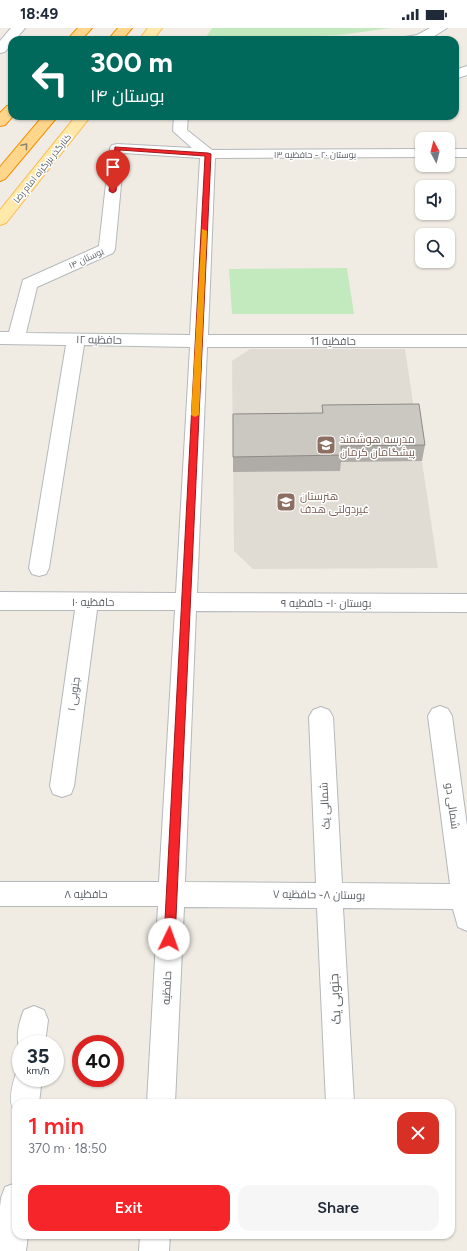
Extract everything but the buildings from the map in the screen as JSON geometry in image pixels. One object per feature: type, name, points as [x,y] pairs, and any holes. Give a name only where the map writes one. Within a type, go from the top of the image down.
[{"type":"highway","points":[[78,36],[85,28]]},
{"type":"highway","points":[[118,36],[125,28]]},
{"type":"highway","points":[[0,122],[8,113]]},
{"type":"highway","points":[[0,176],[48,120]]},
{"type":"main road","name":"کنارگذر بزرگراه امام رضا","points":[[0,220],[81,120]]},
{"type":"street","points":[[425,36],[440,28]]},
{"type":"street","points":[[0,30],[16,30]]},
{"type":"street","points":[[0,49],[8,40]]},
{"type":"street","points":[[181,120],[180,131],[208,154]]},
{"type":"street","name":"بوستان ۱۴","points":[[8,338],[29,284],[107,249],[117,148],[208,154]]},
{"type":"street","points":[[455,153],[467,152]]},
{"type":"street","name":"بوستان ۲۰ - حافظیه ۱۳","points":[[208,154],[415,153]]},
{"type":"street","name":"حافظیه","points":[[161,1099],[208,154]]},
{"type":"street","name":"حافظیه ۱۲","points":[[8,338],[199,341]]},
{"type":"street","points":[[39,568],[76,339]]},
{"type":"street","name":"حافظیه 11","points":[[199,341],[467,341]]},
{"type":"street","name":"حافظیه ۱۰","points":[[0,601],[186,602]]},
{"type":"street","name":"۱ جنوبی","points":[[62,786],[87,602]]},
{"type":"street","name":"بوستان ۱۰- حافظیه ۹","points":[[186,602],[467,603]]},
{"type":"street","name":"شمالی دو","points":[[440,716],[466,904]]},
{"type":"street","name":"شمالی یک","points":[[321,717],[330,896]]},
{"type":"street","name":"حافظیه ۸","points":[[0,894],[172,894]]},
{"type":"street","name":"بوستان ۸- حافظیه ۷","points":[[172,894],[330,896],[466,904]]},
{"type":"street","name":"جنوبی یک","points":[[330,896],[340,1099]]},
{"type":"street","points":[[26,1099],[27,1087]]},
{"type":"street","points":[[11,1251],[12,1239]]},
{"type":"street","points":[[154,1251],[155,1239]]},
{"type":"shaded area","name":"مدرسه هوشمند پیشگامان کرمان","points":[[250,349],[405,349],[438,568],[253,569],[234,551],[232,361]]},
{"type":"green space","points":[[212,28],[390,28],[340,35],[207,36]]},
{"type":"green space","points":[[347,268],[354,314],[232,314],[229,269]]},
{"type":"slow traffic","points":[[195,415],[204,231]]},
{"type":"place","name":"مدرسه هوشمند پیشگامان کرمان","points":[[326,445]]},
{"type":"place","name":"هنرستان غیردولتی هدف","points":[[286,502]]},
{"type":"route","points":[[113,191],[117,148],[208,154],[169,939]]}]
